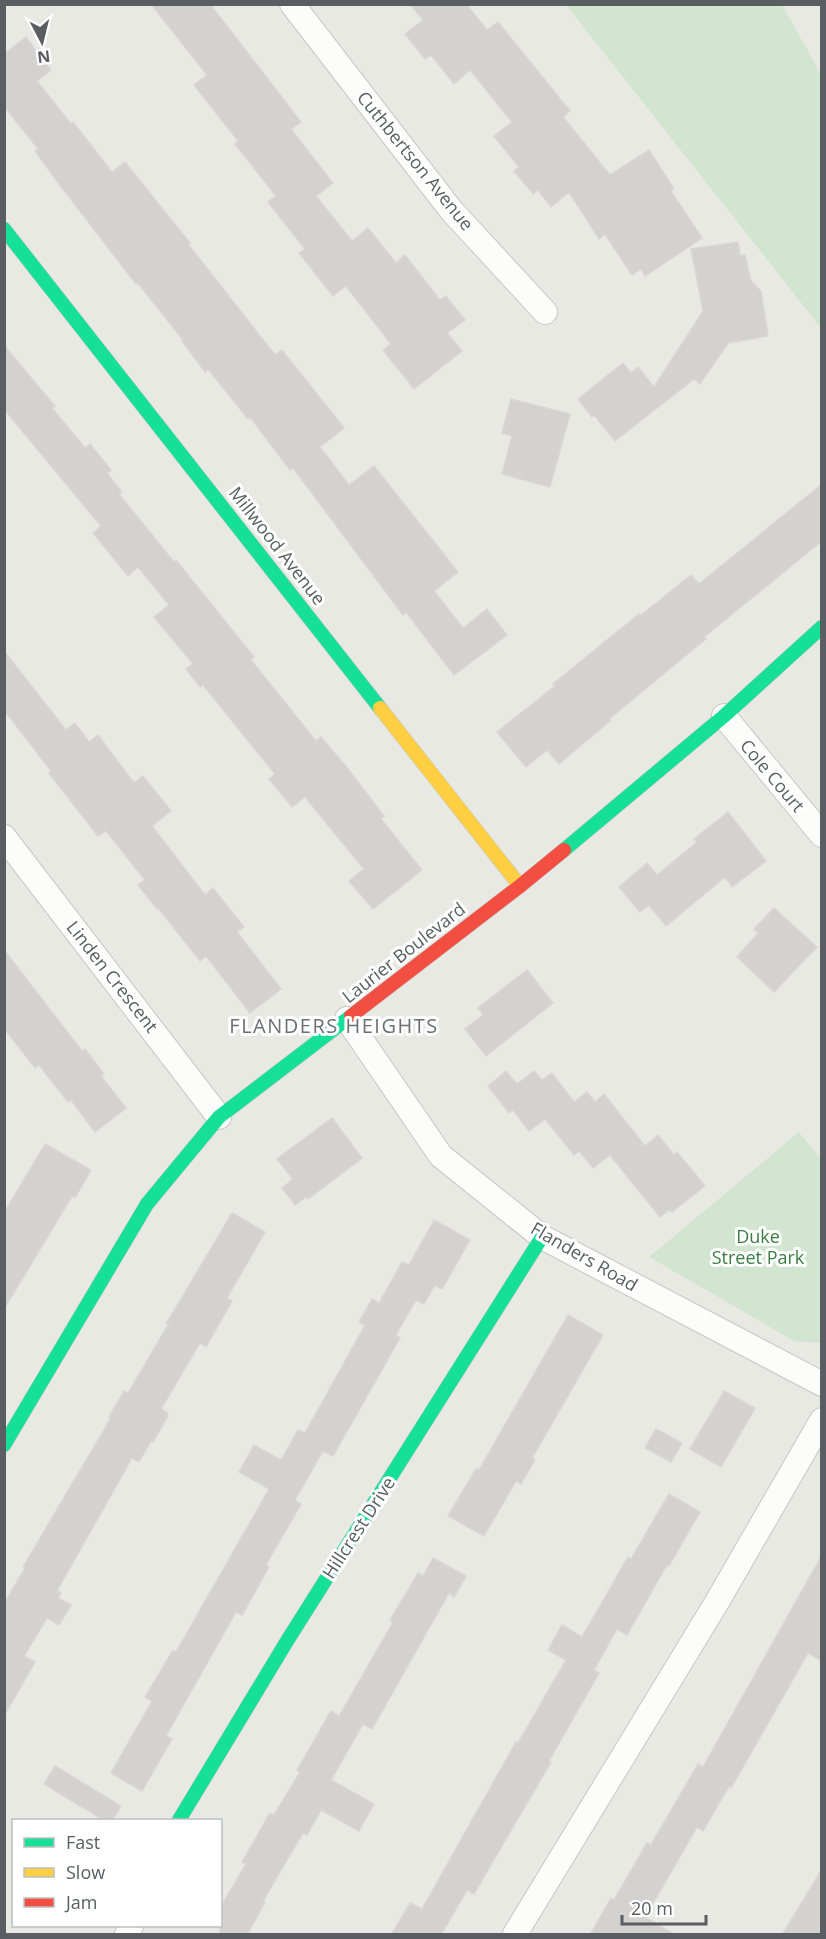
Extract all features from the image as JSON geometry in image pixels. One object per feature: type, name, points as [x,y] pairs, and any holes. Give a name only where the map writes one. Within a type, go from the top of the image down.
[{"type":"street","name":"Cuthbertson Avenue","points":[[292,4],[451,210],[545,312]]},
{"type":"street","name":"Millwood Avenue","points":[[4,229],[520,886]]},
{"type":"street","name":"Laurier Boulevard","points":[[4,1444],[147,1204],[219,1117],[520,886],[724,716],[822,627]]},
{"type":"street","name":"Cole Court","points":[[724,716],[822,835]]},
{"type":"street","name":"Linden Crescent","points":[[4,837],[219,1117]]},
{"type":"street","name":"Flanders Road","points":[[347,1019],[441,1156],[542,1237],[822,1384]]},
{"type":"street","name":"Hillcrest Drive","points":[[180,1819],[287,1641],[542,1237]]},
{"type":"street","points":[[515,1935],[717,1602],[822,1420]]},
{"type":"green space","points":[[566,5],[782,5],[821,74],[821,328]]},
{"type":"green space","name":"Duke Street Park","points":[[799,1132],[821,1159],[821,1343],[794,1341],[649,1257]]},
{"type":"building","points":[[151,4],[210,4],[301,122],[291,129],[333,183],[316,196],[352,241],[368,228],[396,263],[405,255],[440,300],[446,296],[465,320],[447,333],[462,351],[414,389],[383,350],[391,344],[346,286],[333,296],[299,253],[305,249],[268,202],[276,196],[235,144],[238,141],[194,85],[207,75]]},
{"type":"building","points":[[410,4],[466,4],[487,30],[498,22],[570,111],[563,117],[610,175],[649,150],[674,189],[671,191],[702,238],[645,276],[641,269],[632,275],[605,234],[599,239],[569,192],[551,207],[538,190],[533,194],[514,171],[519,167],[494,136],[512,122],[470,70],[454,84],[431,55],[425,59],[405,34],[423,20]]},
{"type":"building","points":[[26,37],[51,70],[37,81],[71,124],[73,122],[112,172],[125,162],[275,355],[282,350],[344,428],[320,447],[349,485],[374,466],[458,572],[434,591],[463,628],[487,609],[507,635],[454,675],[406,612],[403,615],[293,468],[290,470],[250,417],[248,419],[208,369],[205,372],[183,340],[138,283],[136,284],[59,184],[35,151],[38,149],[4,106],[4,54]]},
{"type":"building","points":[[738,242],[740,255],[745,255],[751,281],[761,291],[768,336],[728,343],[700,384],[694,379],[615,441],[578,399],[623,363],[631,373],[638,367],[654,387],[703,311],[691,249]]},
{"type":"building","points":[[4,345],[55,406],[52,408],[85,448],[90,444],[111,470],[107,473],[122,492],[119,494],[174,562],[176,560],[254,657],[251,660],[316,741],[321,737],[345,765],[384,816],[381,819],[422,870],[373,909],[349,881],[364,869],[305,797],[292,807],[269,779],[275,774],[203,685],[200,687],[186,669],[193,664],[154,617],[169,605],[138,567],[128,576],[93,533],[101,526],[4,409]]},
{"type":"building","points":[[511,399],[570,414],[550,487],[502,474],[512,436],[502,433]]},
{"type":"building","points":[[822,484],[822,541],[704,637],[706,639],[609,719],[610,721],[559,764],[547,750],[526,767],[497,732],[639,614],[640,616],[691,575],[699,584]]},
{"type":"building","points":[[4,651],[66,730],[75,723],[89,742],[98,735],[134,783],[143,776],[171,811],[152,826],[205,895],[213,888],[244,927],[237,932],[281,989],[250,1013],[206,956],[200,961],[158,910],[138,885],[145,880],[106,831],[98,836],[4,710]]},
{"type":"building","points":[[728,812],[766,861],[732,887],[725,877],[666,926],[649,905],[640,912],[619,887],[647,863],[657,875],[697,842],[694,839]]},
{"type":"building","points":[[774,908],[817,947],[774,992],[737,957],[758,933],[754,929]]},
{"type":"building","points":[[4,950],[82,1051],[85,1049],[104,1074],[101,1076],[126,1108],[95,1132],[71,1100],[68,1102],[39,1065],[35,1068],[4,1028]]},
{"type":"building","points":[[527,970],[553,1003],[486,1056],[465,1029],[483,1015],[478,1008]]},
{"type":"building","points":[[506,1071],[517,1084],[534,1071],[542,1080],[552,1073],[574,1102],[587,1092],[595,1102],[604,1094],[645,1146],[658,1135],[674,1155],[677,1152],[705,1186],[672,1212],[670,1210],[660,1217],[610,1155],[593,1168],[579,1151],[574,1155],[545,1119],[529,1131],[513,1110],[509,1113],[488,1086]]},
{"type":"building","points":[[332,1118],[362,1158],[308,1199],[306,1197],[295,1205],[282,1188],[293,1179],[277,1159]]},
{"type":"building","points":[[45,1144],[91,1170],[75,1198],[72,1196],[4,1309],[4,1213]]},
{"type":"building","points":[[232,1213],[265,1232],[227,1298],[232,1301],[206,1347],[200,1343],[161,1409],[168,1413],[168,1416],[153,1442],[151,1441],[139,1462],[132,1458],[57,1591],[61,1593],[58,1598],[71,1605],[59,1625],[47,1618],[24,1656],[35,1662],[4,1716],[4,1604],[25,1568],[23,1567],[111,1418],[109,1417],[124,1391],[128,1393]]},
{"type":"building","points":[[434,1220],[470,1240],[442,1289],[435,1285],[424,1304],[416,1300],[396,1335],[400,1338],[333,1456],[323,1451],[295,1500],[301,1504],[266,1565],[269,1567],[242,1615],[236,1612],[166,1736],[172,1739],[142,1791],[111,1773],[152,1701],[145,1697],[173,1650],[176,1652],[269,1489],[239,1472],[254,1445],[281,1460],[298,1430],[305,1433],[365,1325],[359,1322],[372,1299],[379,1303],[402,1262],[409,1265]]},
{"type":"building","points":[[568,1315],[603,1335],[532,1458],[535,1460],[521,1484],[516,1481],[484,1536],[448,1516],[476,1469],[479,1470]]},
{"type":"building","points":[[724,1391],[755,1408],[721,1467],[690,1449]]},
{"type":"building","points":[[656,1429],[682,1443],[671,1462],[645,1448]]},
{"type":"building","points":[[669,1494],[700,1512],[627,1635],[617,1629],[594,1670],[599,1673],[549,1761],[551,1762],[474,1894],[467,1890],[441,1935],[391,1935],[410,1903],[422,1909],[516,1742],[518,1743],[566,1660],[548,1650],[562,1625],[582,1637],[628,1557],[631,1559]]},
{"type":"building","points":[[822,1555],[822,1661],[808,1653],[731,1788],[729,1786],[703,1831],[697,1827],[645,1917],[675,1935],[590,1935],[611,1898],[614,1900],[647,1843],[651,1845],[698,1764],[703,1767]]},
{"type":"building","points":[[433,1558],[466,1576],[454,1597],[449,1593],[372,1729],[363,1724],[331,1780],[374,1804],[359,1831],[321,1810],[307,1835],[303,1833],[263,1901],[265,1902],[247,1935],[220,1935],[222,1905],[246,1864],[242,1862],[270,1813],[274,1815],[300,1772],[297,1770],[331,1711],[339,1716],[393,1622],[390,1620],[418,1573],[423,1576]]},
{"type":"building","points":[[55,1766],[121,1806],[113,1819],[102,1819],[44,1784]]},
{"type":"building","points":[[822,1869],[822,1935],[782,1935],[798,1909]]},
{"type":"traffic: fast","points":[[4,229],[380,708]]},
{"type":"traffic: fast","points":[[564,850],[724,716],[822,627]]},
{"type":"traffic: fast","points":[[4,1445],[147,1204],[219,1117],[351,1016]]},
{"type":"traffic: fast","points":[[180,1819],[287,1641],[542,1237]]},
{"type":"traffic: slow","points":[[380,708],[520,886]]},
{"type":"traffic: jam","points":[[351,1016],[564,850]]},
{"type":"district","name":"FLANDERS HEIGHTS","points":[[334,1026]]}]
